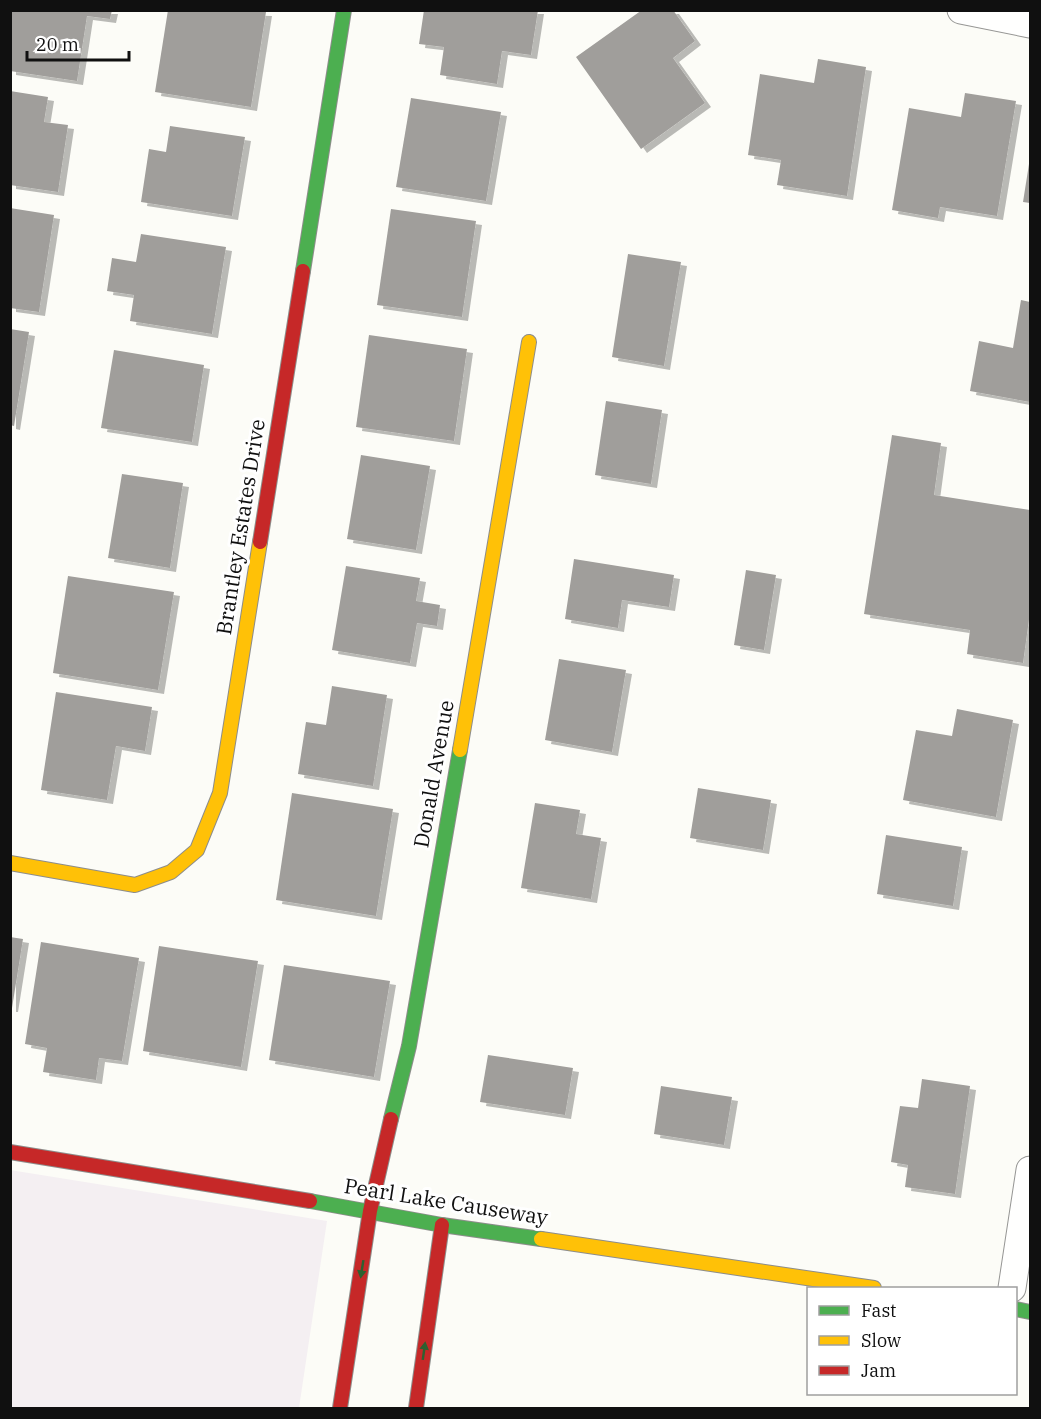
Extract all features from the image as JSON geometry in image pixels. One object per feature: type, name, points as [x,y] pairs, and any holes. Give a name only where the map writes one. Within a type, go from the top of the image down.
[{"type":"street","name":"Brantley Estates Drive","points":[[10,863],[135,885],[171,872],[197,850],[220,793],[344,10]]},
{"type":"street","points":[[961,10],[1030,24]]},
{"type":"street","name":"Donald Avenue","points":[[340,1408],[370,1211],[409,1046],[529,342]]},
{"type":"street","name":"Pearl Lake Causeway","points":[[10,1152],[370,1211],[442,1225],[867,1287]]},
{"type":"street","points":[[1012,1287],[1030,1170]]},
{"type":"street","points":[[416,1408],[442,1225]]},
{"type":"shaded area","points":[[10,1170],[327,1221],[299,1408],[11,1408]]},
{"type":"building","points":[[10,10],[112,10],[110,19],[87,16],[77,81],[10,71]]},
{"type":"building","points":[[168,10],[266,12],[251,107],[155,92]]},
{"type":"building","points":[[424,10],[538,10],[531,55],[502,51],[497,84],[440,75],[444,47],[419,44]]},
{"type":"building","points":[[642,10],[673,10],[695,41],[673,58],[705,103],[641,149],[576,57]]},
{"type":"building","points":[[818,59],[866,67],[847,196],[777,185],[781,160],[748,155],[760,74],[814,83]]},
{"type":"building","points":[[10,91],[48,97],[44,122],[68,125],[58,192],[10,185]]},
{"type":"building","points":[[965,93],[1016,101],[997,216],[940,207],[938,218],[892,210],[909,108],[961,117]]},
{"type":"building","points":[[411,98],[501,112],[486,201],[396,187]]},
{"type":"building","points":[[170,126],[245,137],[232,216],[141,202],[149,149],[166,152]]},
{"type":"building","points":[[1030,164],[1030,203],[1023,202]]},
{"type":"building","points":[[10,208],[54,215],[39,312],[10,308]]},
{"type":"building","points":[[391,209],[476,221],[462,317],[377,305]]},
{"type":"building","points":[[141,234],[226,247],[212,334],[130,321],[134,295],[107,291],[112,258],[136,262]]},
{"type":"building","points":[[628,254],[681,262],[664,366],[612,357]]},
{"type":"building","points":[[1021,300],[1030,302],[1030,402],[970,391],[979,341],[1013,348]]},
{"type":"building","points":[[10,329],[29,332],[14,426],[10,425]]},
{"type":"building","points":[[369,335],[467,349],[454,441],[356,427]]},
{"type":"building","points":[[114,350],[204,365],[192,442],[101,428]]},
{"type":"building","points":[[606,401],[662,410],[651,484],[595,475]]},
{"type":"building","points":[[892,435],[941,443],[934,495],[1030,510],[1030,612],[1023,663],[967,654],[970,630],[864,614]]},
{"type":"building","points":[[361,455],[430,466],[416,550],[347,539]]},
{"type":"building","points":[[122,474],[183,483],[170,568],[108,558]]},
{"type":"building","points":[[574,559],[674,575],[669,607],[622,600],[618,628],[565,619]]},
{"type":"building","points":[[346,566],[420,578],[416,601],[440,605],[437,626],[417,623],[410,663],[332,650]]},
{"type":"building","points":[[746,570],[776,575],[764,650],[734,645]]},
{"type":"building","points":[[68,576],[174,592],[158,690],[53,673]]},
{"type":"building","points":[[559,659],[626,670],[612,752],[545,740]]},
{"type":"building","points":[[332,686],[387,695],[373,786],[298,774],[306,722],[326,725]]},
{"type":"building","points":[[56,692],[152,707],[145,751],[116,746],[107,800],[41,790]]},
{"type":"building","points":[[957,709],[1013,720],[996,817],[903,800],[916,730],[952,736]]},
{"type":"building","points":[[698,788],[771,800],[763,850],[690,838]]},
{"type":"building","points":[[292,793],[393,809],[376,916],[276,900]]},
{"type":"building","points":[[535,803],[580,810],[576,834],[601,838],[591,899],[521,888]]},
{"type":"building","points":[[886,835],[962,847],[953,906],[877,894]]},
{"type":"building","points":[[10,937],[23,939],[12,1008],[10,1008]]},
{"type":"building","points":[[41,942],[139,958],[122,1061],[99,1058],[96,1080],[43,1072],[47,1048],[25,1044]]},
{"type":"building","points":[[159,946],[258,961],[241,1067],[143,1051]]},
{"type":"building","points":[[284,965],[390,981],[374,1077],[269,1060]]},
{"type":"building","points":[[488,1055],[573,1068],[565,1115],[480,1102]]},
{"type":"building","points":[[922,1079],[970,1086],[955,1194],[905,1187],[908,1165],[891,1162],[900,1106],[918,1108]]},
{"type":"building","points":[[661,1086],[732,1097],[724,1145],[654,1134]]},
{"type":"traffic: fast","points":[[303,271],[344,10]]},
{"type":"traffic: fast","points":[[391,1119],[409,1046],[460,750]]},
{"type":"traffic: fast","points":[[310,1201],[442,1225],[541,1239]]},
{"type":"traffic: fast","points":[[1017,1309],[1030,1312]]},
{"type":"traffic: slow","points":[[460,750],[529,342]]},
{"type":"traffic: slow","points":[[10,863],[135,885],[171,872],[197,850],[220,793],[260,542]]},
{"type":"traffic: slow","points":[[541,1239],[867,1287]]},
{"type":"traffic: jam","points":[[260,542],[303,271]]},
{"type":"traffic: jam","points":[[340,1408],[370,1211],[391,1119]]},
{"type":"traffic: jam","points":[[10,1152],[310,1201]]},
{"type":"traffic: jam","points":[[416,1408],[442,1225]]}]
